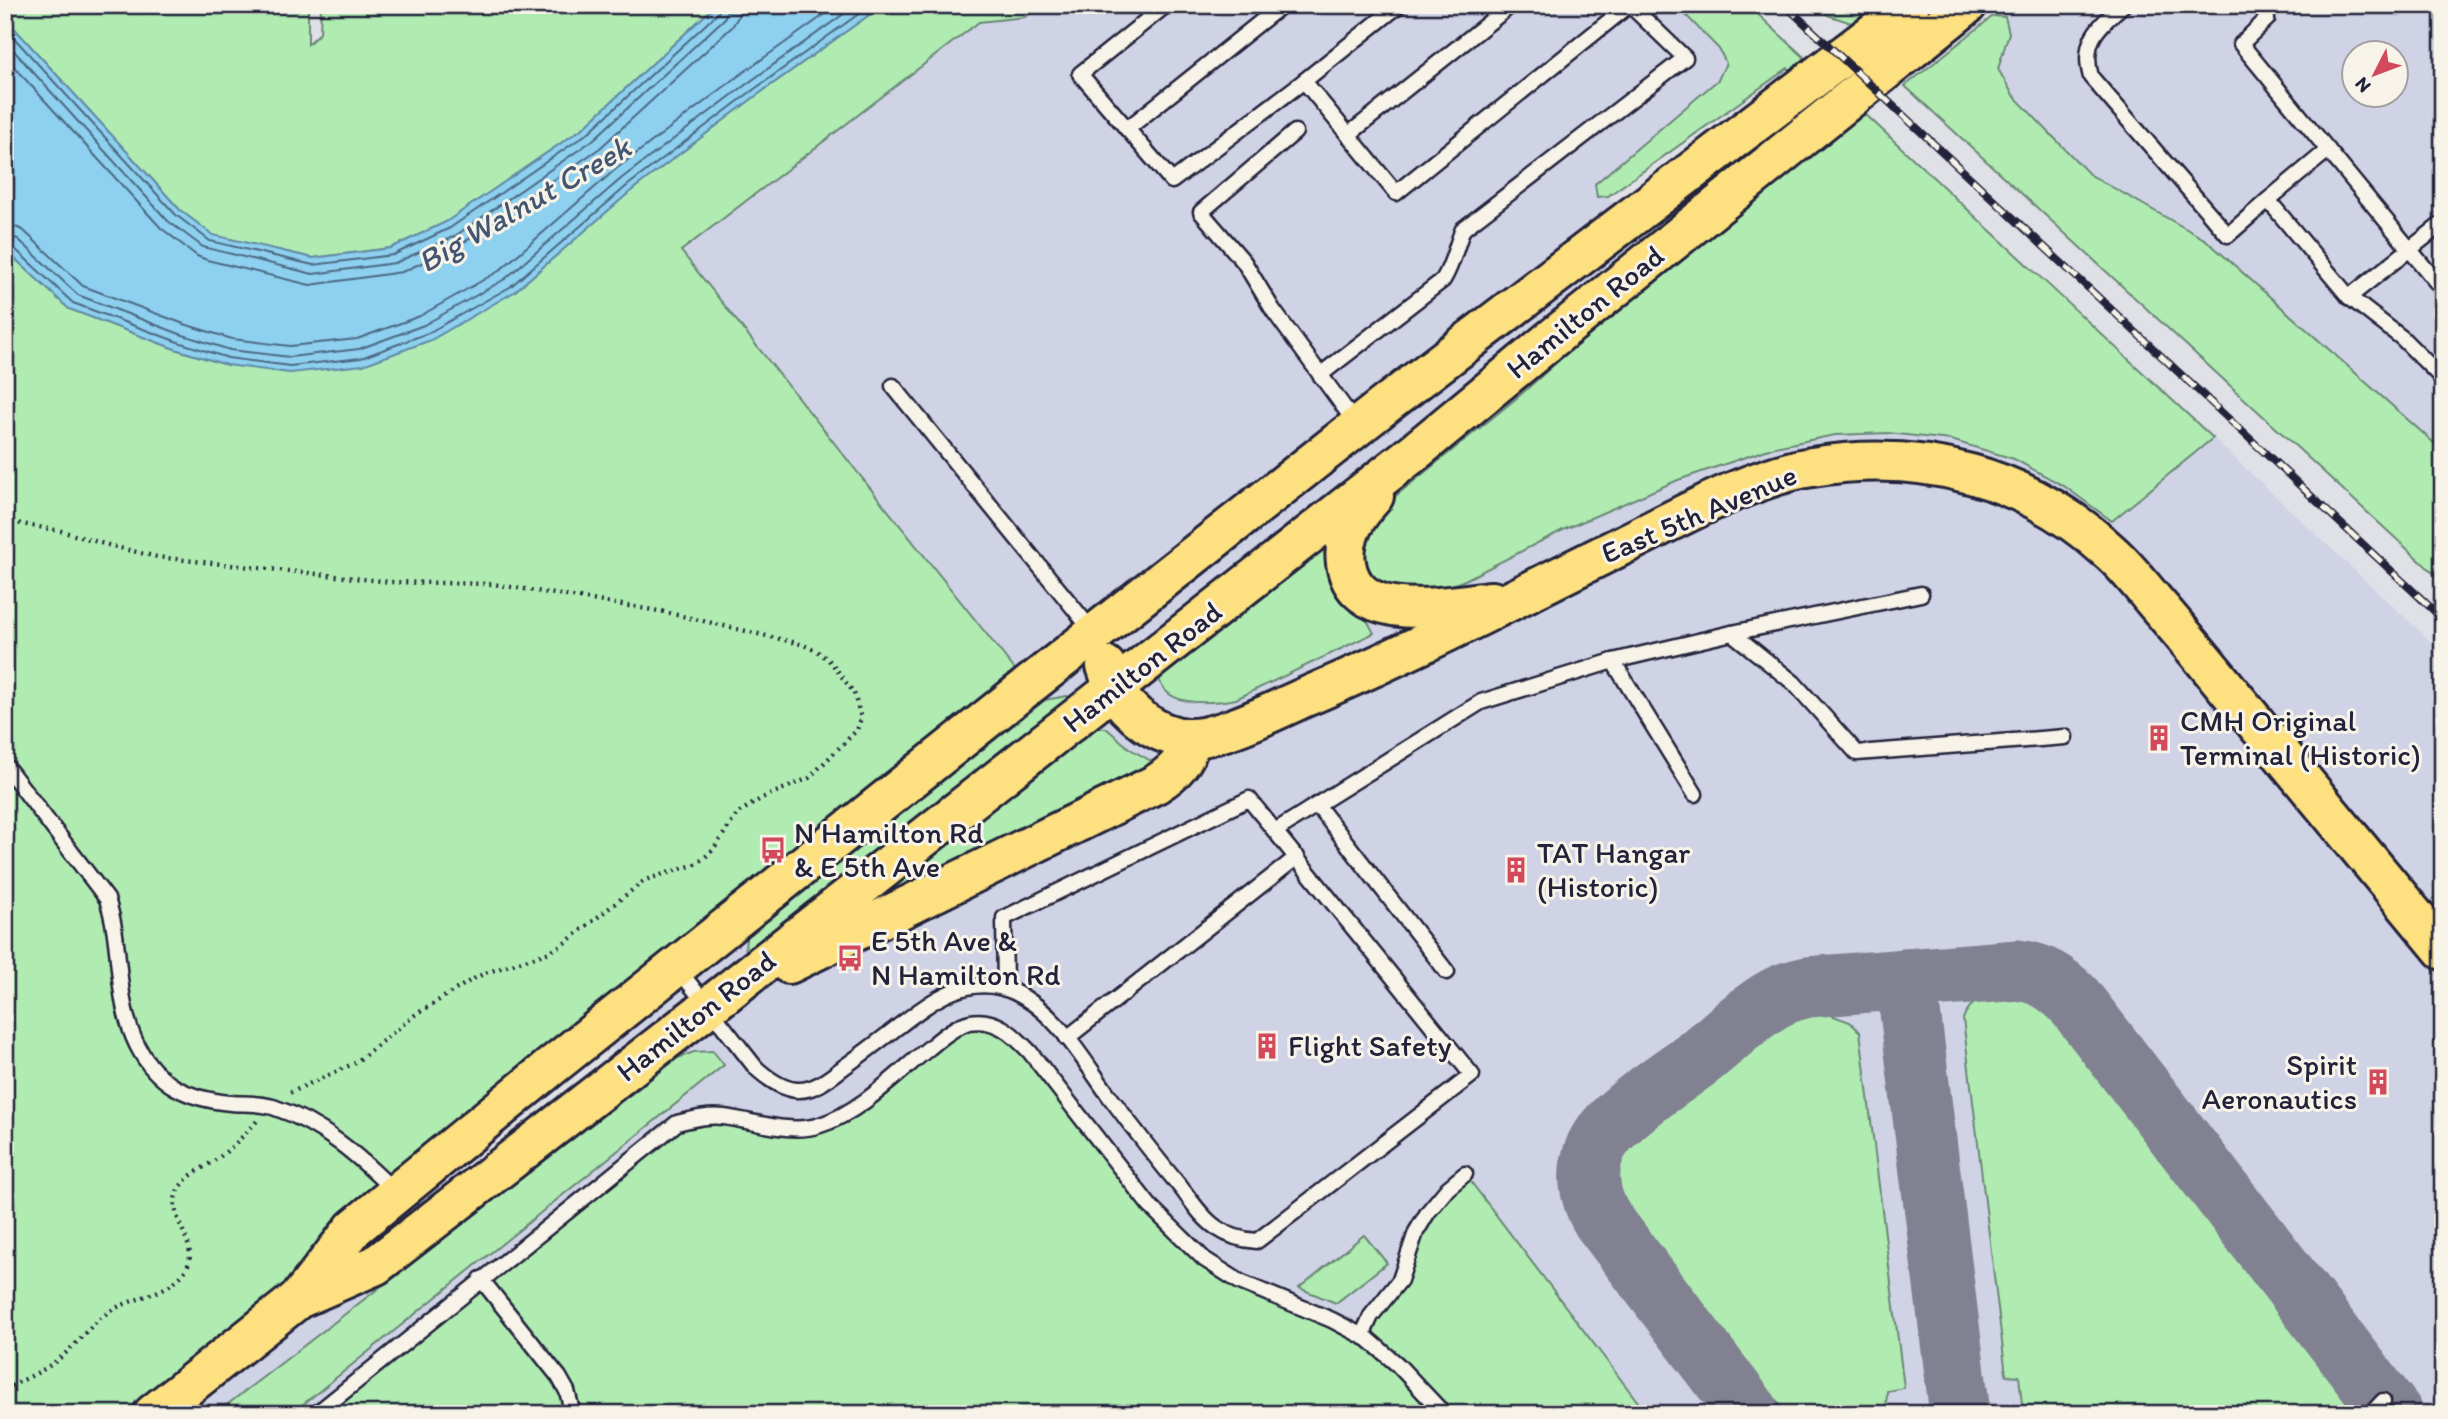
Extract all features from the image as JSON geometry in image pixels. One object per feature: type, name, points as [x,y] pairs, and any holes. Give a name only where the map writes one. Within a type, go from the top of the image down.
[{"type":"main road","name":"Hamilton Road","points":[[153,1414],[298,1299],[354,1228],[1028,686],[1357,426],[1910,5]]},
{"type":"main road","name":"Hamilton Road","points":[[298,1299],[376,1265],[714,1003],[1417,450],[1570,323],[1967,5]]},
{"type":"main road","points":[[1417,450],[1354,520],[1345,550],[1346,566],[1352,581],[1374,602],[1399,607],[1511,599]]},
{"type":"main road","name":"East 5th Avenue","points":[[1095,634],[1114,689],[1133,711],[1151,726],[1171,735],[1202,737],[1247,722],[1314,694],[1696,509],[1769,478],[1809,467],[1885,461],[1921,463],[1991,479],[2025,493],[2057,511],[2115,555],[2443,950]]},
{"type":"main road","points":[[714,1003],[1156,784],[1172,774],[1183,761],[1192,738]]},
{"type":"main road","name":"East 5th Avenue","points":[[2388,883],[2443,974]]},
{"type":"lane","points":[[1166,5],[1080,74],[1172,181],[1399,5]]},
{"type":"lane","points":[[1127,129],[1282,5]]},
{"type":"lane","points":[[1348,135],[1511,5]]},
{"type":"lane","points":[[1304,81],[1396,192],[1629,5],[1685,58],[1463,229],[1452,253],[1450,268],[1443,280],[1320,375]]},
{"type":"lane","points":[[2123,5],[2104,21],[2088,46],[2087,61],[2091,77],[2228,235],[2328,150]]},
{"type":"lane","points":[[2262,5],[2267,19],[2241,44],[2443,290]]},
{"type":"lane","points":[[1295,132],[1201,212],[1244,262],[1273,310],[1357,426]]},
{"type":"lane","points":[[2268,200],[2349,297],[2402,338],[2443,379]]},
{"type":"lane","points":[[2349,297],[2443,223]]},
{"type":"lane","points":[[893,386],[1095,634]]},
{"type":"lane","points":[[1275,831],[1482,702],[1613,662],[1732,633],[1922,594]]},
{"type":"lane","points":[[1732,633],[1794,683],[1857,753],[2066,737]]},
{"type":"lane","points":[[1613,662],[1695,794]]},
{"type":"lane","points":[[5,765],[107,899],[115,923],[122,1000],[127,1024],[148,1063],[163,1080],[184,1094],[211,1101],[271,1107],[327,1134],[362,1159],[396,1194]]},
{"type":"lane","points":[[677,968],[714,1003],[766,1077],[781,1086],[798,1090],[812,1088],[830,1079],[944,994],[974,985],[992,984],[1005,989],[1037,1005],[1067,1038],[1170,1174],[1215,1227],[1238,1240],[1257,1241],[1472,1075],[1249,799],[1004,918],[1005,989]]},
{"type":"lane","points":[[1317,805],[1447,972]]},
{"type":"lane","points":[[1067,1038],[1297,857]]},
{"type":"lane","points":[[316,1414],[677,1123],[700,1117],[723,1117],[762,1125],[795,1128],[818,1126],[848,1113],[941,1038],[969,1022],[989,1023],[1011,1031],[1149,1205],[1203,1259],[1240,1282],[1332,1320],[1362,1336],[1398,1365],[1444,1414]]},
{"type":"lane","points":[[1362,1336],[1371,1317],[1400,1280],[1416,1232],[1428,1212],[1448,1188],[1465,1174]]},
{"type":"lane","points":[[481,1279],[559,1377],[567,1391],[573,1414]]},
{"type":"lane","points":[[2371,1414],[2383,1401]]},
{"type":"path","points":[[5,521],[61,531],[157,557],[391,582],[493,584],[665,612],[721,624],[809,648],[831,662],[854,693],[861,718],[857,730],[809,778],[748,805],[738,813],[713,850],[704,858],[693,865],[645,880],[550,952],[468,982],[415,1015],[355,1063],[295,1090],[271,1107],[221,1156],[184,1181],[178,1189],[175,1208],[191,1255],[183,1275],[157,1291],[110,1311],[95,1321],[59,1359],[5,1389]]},
{"type":"shaded area","points":[[1042,5],[1676,5],[1719,49],[1726,63],[1718,80],[1595,184],[1597,196],[1608,196],[1663,267],[1518,397],[1382,507],[1426,595],[1465,580],[1563,530],[1678,480],[1775,447],[1835,435],[1888,433],[1951,440],[2014,459],[2064,486],[2112,521],[2213,438],[2443,653],[2443,684],[2430,697],[2443,709],[2443,1414],[153,1414],[629,1068],[597,1031],[1027,686],[681,251],[979,22],[1025,17]]},
{"type":"shaded area","points":[[1996,5],[2443,5],[2443,451],[2206,240],[2089,174],[2013,95],[1998,69],[2009,33],[2005,17]]},
{"type":"green space","points":[[5,5],[308,5],[308,44],[320,33],[321,5],[716,5],[583,128],[446,222],[391,248],[313,258],[212,235],[180,210],[5,18]]},
{"type":"green space","points":[[883,5],[1042,5],[1025,17],[979,22],[681,251],[1028,686],[153,1414],[5,1414],[5,247],[69,309],[175,349],[227,365],[514,292],[632,190],[753,98]]},
{"type":"green space","points":[[1676,5],[1748,5],[2213,438],[2112,521],[2064,486],[2014,459],[1951,440],[1888,433],[1835,435],[1775,447],[1678,480],[1563,530],[1465,580],[1426,595],[1380,585],[1367,570],[1362,559],[1366,530],[1382,507],[1518,397],[1663,267],[1851,125],[1788,68],[1608,196],[1597,197],[1595,184],[1718,80],[1726,63],[1719,49]]},
{"type":"green space","points":[[1817,5],[1875,5],[1851,23],[1828,15]]},
{"type":"green space","points":[[1993,16],[2005,17],[2009,33],[1998,69],[2013,95],[2089,174],[2206,240],[2443,451],[2443,582],[1905,86]]},
{"type":"green space","points":[[1328,532],[1351,606],[1368,622],[1374,633],[1236,699],[1186,701],[1165,690],[1160,681],[1159,667]]},
{"type":"green space","points":[[1067,696],[1070,704],[751,957],[745,947],[748,935],[1045,700]]},
{"type":"green space","points":[[1086,726],[1106,728],[1130,749],[1158,765],[877,901],[873,896]]},
{"type":"green space","points":[[2002,990],[2033,994],[2055,1010],[2371,1414],[2023,1414],[2019,1376],[2006,1375],[1963,1019],[1974,1003]]},
{"type":"green space","points":[[1825,1013],[1850,1022],[1860,1032],[1904,1388],[1887,1391],[1886,1414],[1787,1414],[1765,1386],[1761,1388],[1617,1203],[1610,1185],[1610,1167],[1616,1155],[1749,1049],[1793,1019]]},
{"type":"green space","points":[[969,1022],[1011,1032],[1149,1205],[1204,1259],[1362,1336],[1400,1280],[1416,1232],[1465,1174],[1647,1414],[316,1414],[651,1143],[700,1117],[818,1126]]},
{"type":"green space","points":[[713,1051],[724,1065],[291,1414],[215,1414],[678,1058],[694,1052]]},
{"type":"green space","points":[[1364,1235],[1387,1263],[1336,1303],[1299,1288]]},
{"type":"water","name":"Big Walnut Creek","points":[[716,5],[883,5],[753,98],[632,190],[514,292],[431,340],[363,365],[290,373],[227,365],[175,349],[69,309],[5,247],[5,18],[180,210],[213,235],[313,258],[391,248],[446,222],[583,128]]},
{"type":"taxiway","points":[[1750,1414],[1602,1219],[1590,1184],[1590,1166],[1596,1147],[1628,1110],[1753,1013],[1785,994],[1808,987],[2018,970],[2048,980],[2073,999],[2393,1414]]},
{"type":"taxiway","points":[[1906,979],[1960,1414]]},
{"type":"railway","points":[[1785,5],[2443,619]]},
{"type":"place","name":"CMH Original Terminal (Historic)","points":[[2159,738]]},
{"type":"place","name":"N Hamilton Rd & E 5th Ave","points":[[773,850]]},
{"type":"place","name":"TAT Hangar (Historic)","points":[[1516,870]]},
{"type":"place","name":"E 5th Ave & N Hamilton Rd","points":[[850,958]]},
{"type":"place","name":"Flight Safety","points":[[1267,1046]]},
{"type":"place","name":"Spirit Aeronautics","points":[[2378,1082]]}]
